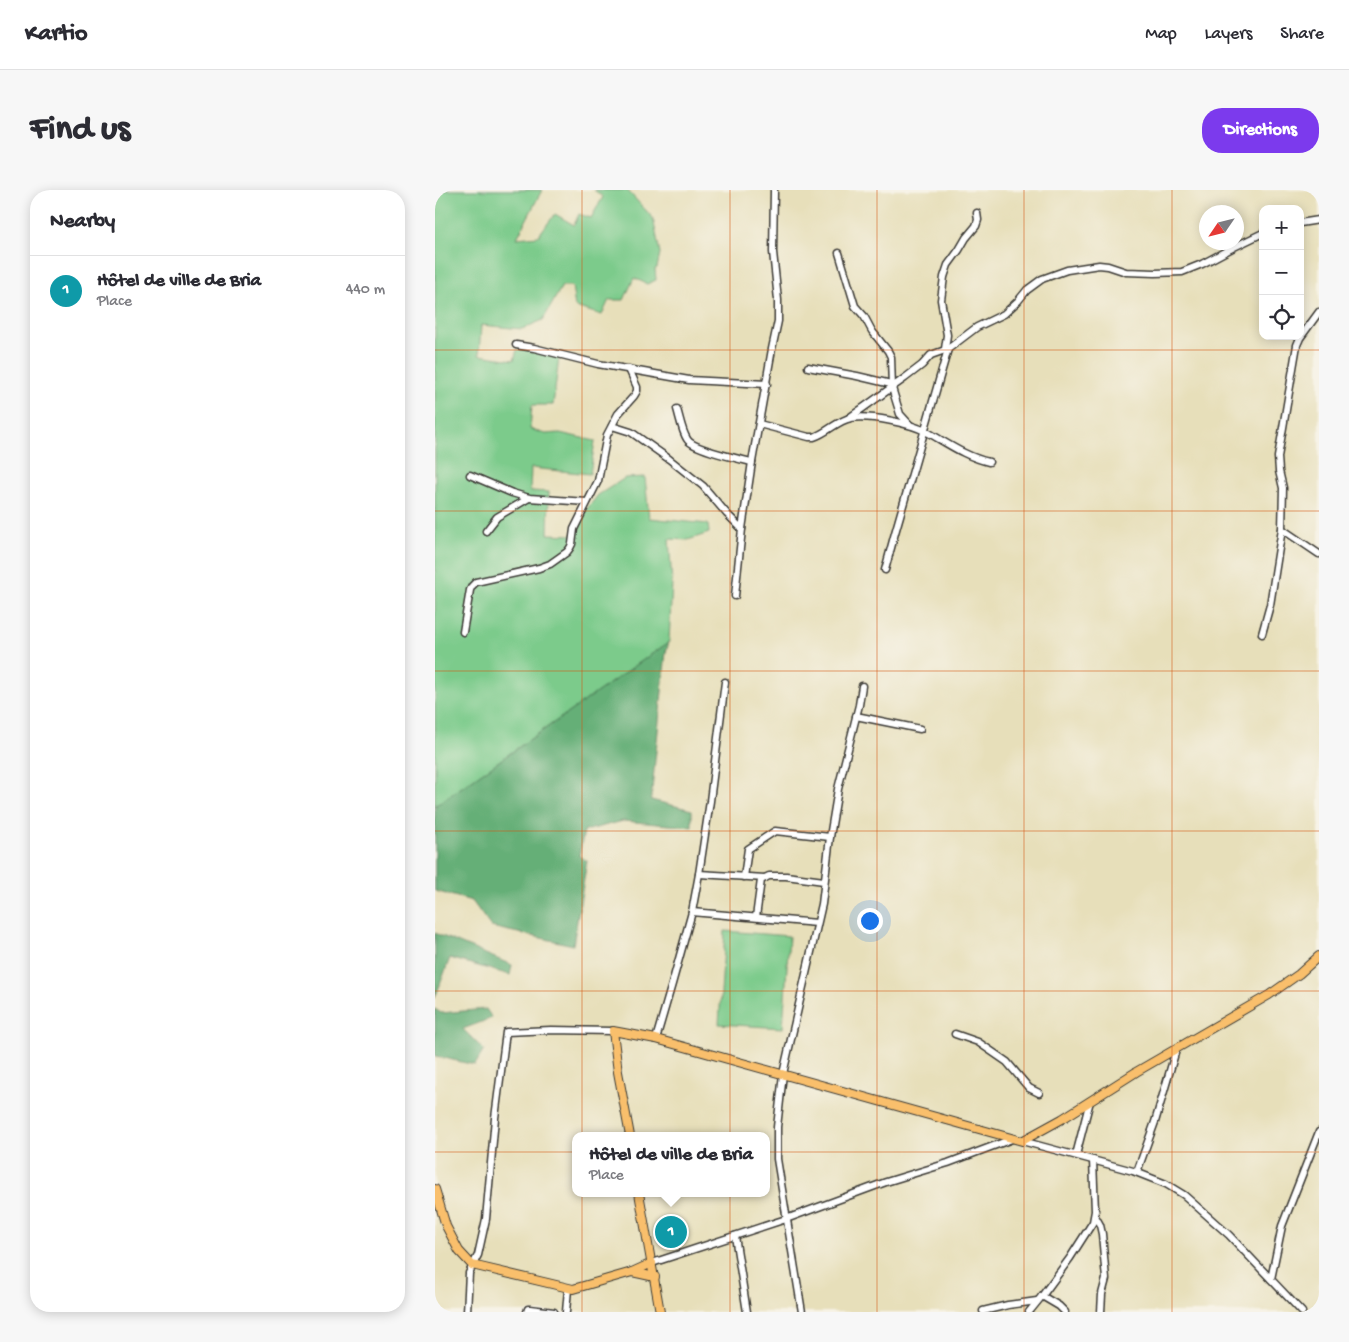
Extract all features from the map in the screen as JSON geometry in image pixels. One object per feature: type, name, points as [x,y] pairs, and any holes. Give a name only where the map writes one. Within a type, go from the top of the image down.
[{"type":"main road","points":[[629,1132],[618,1072],[613,1031],[655,1039],[1022,1141],[1062,1119],[1136,1072],[1273,993],[1319,956]]},
{"type":"main road","points":[[435,1189],[446,1226],[461,1254],[472,1265],[568,1289],[575,1289],[632,1272],[653,1263]]},
{"type":"main road","points":[[640,1197],[661,1312]]},
{"type":"main road","points":[[632,1272],[655,1277]]},
{"type":"street","points":[[735,596],[752,462],[778,321],[778,300],[773,252],[774,190]]},
{"type":"street","points":[[885,570],[947,349],[947,335],[941,300],[943,277],[948,265],[961,248],[965,238],[976,226],[978,220],[977,213]]},
{"type":"street","points":[[1304,222],[1319,220]]},
{"type":"street","points":[[759,424],[809,438],[814,437],[849,418],[922,365],[931,355],[947,349],[977,327],[1004,314],[1034,284],[1062,271],[1099,265],[1126,272],[1155,274],[1182,272],[1259,235]]},
{"type":"street","points":[[839,253],[855,306],[864,316],[872,331],[891,357],[891,386],[900,414],[911,426]]},
{"type":"street","points":[[1262,634],[1270,605],[1282,529],[1283,488],[1279,470],[1279,450],[1298,341],[1319,312]]},
{"type":"street","points":[[516,345],[598,364],[689,380],[767,384]]},
{"type":"street","points":[[808,367],[891,386]]},
{"type":"street","points":[[463,632],[472,586],[476,582],[539,568],[550,564],[567,552],[572,544],[574,529],[598,481],[606,440],[612,426],[637,391],[637,386],[629,369]]},
{"type":"street","points":[[677,410],[686,439],[690,443],[721,455],[752,462]]},
{"type":"street","points":[[849,418],[868,417],[924,430],[969,456],[989,462]]},
{"type":"street","points":[[612,426],[631,432],[669,459],[703,486],[742,529]]},
{"type":"street","points":[[470,476],[529,498],[587,502]]},
{"type":"street","points":[[486,531],[497,517],[529,498]]},
{"type":"street","points":[[1282,529],[1319,554]]},
{"type":"street","points":[[655,1039],[692,912],[713,777],[725,682]]},
{"type":"street","points":[[802,1312],[779,1177],[776,1140],[783,1074],[822,904],[838,789],[862,686]]},
{"type":"street","points":[[856,716],[921,729]]},
{"type":"street","points":[[744,877],[748,849],[775,831],[830,837]]},
{"type":"street","points":[[699,874],[765,878]]},
{"type":"street","points":[[756,917],[761,880],[769,876],[786,876],[824,881]]},
{"type":"street","points":[[692,912],[817,923]]},
{"type":"street","points":[[467,1312],[469,1273],[478,1255],[485,1218],[506,1032],[551,1030],[613,1031]]},
{"type":"street","points":[[955,1034],[977,1042],[1007,1062],[1029,1088],[1039,1093]]},
{"type":"street","points":[[1137,1172],[1155,1122],[1176,1050]]},
{"type":"street","points":[[1077,1156],[1090,1101]]},
{"type":"street","points":[[1271,1279],[1282,1226],[1319,1132]]},
{"type":"street","points":[[653,1263],[786,1219],[886,1182],[949,1163],[1012,1139]]},
{"type":"street","points":[[1022,1141],[1137,1172],[1166,1184],[1189,1198],[1229,1235],[1302,1312]]},
{"type":"street","points":[[1029,1312],[1075,1251],[1093,1222],[1095,1216],[1093,1160]]},
{"type":"street","points":[[1095,1216],[1102,1234],[1106,1279],[1101,1312]]},
{"type":"street","points":[[735,1236],[747,1312]]},
{"type":"street","points":[[566,1312],[568,1289]]},
{"type":"street","points":[[983,1311],[1040,1299],[1059,1306],[1065,1312]]},
{"type":"street","points":[[527,1312],[530,1309],[554,1312]]},
{"type":"green space","points":[[435,190],[542,190],[517,238],[538,236],[555,214],[574,225],[579,214],[591,218],[603,197],[594,190],[627,190],[653,218],[660,253],[657,268],[655,269],[656,280],[647,284],[634,278],[624,300],[609,300],[602,315],[575,307],[572,286],[562,286],[543,320],[522,329],[481,325],[479,355],[514,360],[517,350],[535,349],[559,358],[553,405],[532,405],[530,429],[545,434],[560,433],[595,441],[590,474],[531,468],[530,491],[549,492],[548,534],[575,535],[586,510],[598,495],[625,478],[645,477],[649,518],[708,524],[709,533],[688,540],[669,539],[672,583],[669,642],[435,806]]},
{"type":"green space","points":[[669,642],[666,652],[651,800],[692,810],[692,827],[623,821],[584,831],[579,856],[587,861],[573,945],[491,927],[472,901],[435,891],[435,806]]},
{"type":"green space","points":[[725,931],[789,936],[783,1028],[719,1024]]},
{"type":"green space","points":[[435,933],[512,965],[510,975],[450,958],[435,998]]},
{"type":"green space","points":[[435,1009],[441,1013],[486,1009],[492,1018],[463,1029],[484,1050],[475,1065],[435,1056]]},
{"type":"place","name":"Hôtel de ville de Bria","points":[[671,1232]]}]
